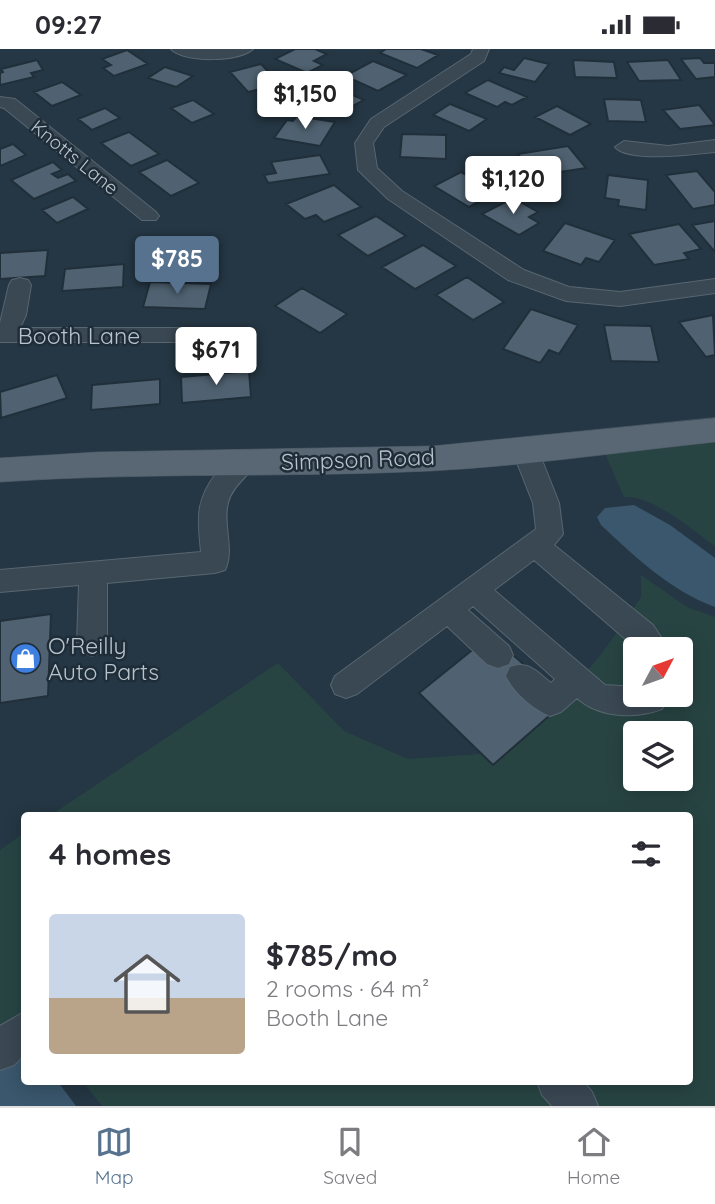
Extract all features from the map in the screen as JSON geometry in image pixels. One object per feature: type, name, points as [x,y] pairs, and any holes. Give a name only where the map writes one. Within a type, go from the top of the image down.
[{"type":"main road","name":"Simpson Road","points":[[0,470],[89,463],[395,460],[525,450],[715,430]]},
{"type":"street","points":[[179,49],[197,55],[245,49]]},
{"type":"street","points":[[481,49],[478,57],[377,123],[364,143],[368,170],[395,195],[516,275],[566,294],[620,299],[715,286]]},
{"type":"street","name":"Knotts Lane","points":[[0,102],[9,103],[149,216]]},
{"type":"street","points":[[624,146],[668,152],[715,146]]},
{"type":"street","points":[[2,335],[16,315],[20,285]]},
{"type":"street","name":"Booth Lane","points":[[2,335],[242,335]]},
{"type":"street","points":[[346,685],[548,534],[551,523],[525,450]]},
{"type":"street","points":[[0,581],[215,562],[211,507],[222,482],[244,462]]},
{"type":"street","points":[[534,544],[645,637]]},
{"type":"street","points":[[92,643],[93,573]]},
{"type":"street","points":[[474,590],[597,697],[623,702]]},
{"type":"street","points":[[447,610],[498,655]]},
{"type":"street","points":[[521,676],[550,702],[577,680]]},
{"type":"street","points":[[0,1051],[21,1034]]},
{"type":"street","points":[[560,1085],[578,1106]]},
{"type":"green space","points":[[715,427],[715,546],[659,507],[624,497],[600,442]]},
{"type":"green space","points":[[641,575],[687,607],[715,617],[715,1106],[102,1106],[85,1085],[693,1085],[693,812],[55,812],[278,663],[344,731],[408,759],[494,753],[548,717],[603,652],[641,597]]},
{"type":"green space","points":[[21,835],[21,1015],[0,1027],[0,850]]},
{"type":"water","points":[[634,505],[670,525],[715,558],[715,607],[683,592],[654,572],[601,525],[597,517],[605,508]]},
{"type":"water","points":[[20,1031],[21,1085],[60,1085],[76,1106],[0,1106],[0,1045]]},
{"type":"building","points":[[295,49],[315,49],[327,54],[314,61],[323,65],[307,73],[275,59]]},
{"type":"building","points":[[386,49],[421,49],[438,55],[417,68],[380,53]]},
{"type":"building","points":[[127,50],[148,64],[114,76],[103,68],[111,65],[102,59]]},
{"type":"building","points":[[524,58],[549,64],[535,82],[499,73],[504,67],[514,70]]},
{"type":"building","points":[[700,58],[704,63],[715,63],[715,77],[696,79],[681,59]]},
{"type":"building","points":[[37,60],[43,70],[31,73],[34,77],[0,85],[0,73],[3,72],[1,69]]},
{"type":"building","points":[[573,60],[614,62],[617,78],[575,77]]},
{"type":"building","points":[[668,60],[681,80],[639,81],[627,62]]},
{"type":"building","points":[[373,61],[407,75],[378,91],[345,76]]},
{"type":"building","points":[[261,64],[280,84],[248,92],[230,72]]},
{"type":"building","points":[[165,67],[193,76],[176,87],[148,78]]},
{"type":"building","points":[[488,80],[527,97],[512,105],[505,102],[497,107],[465,93]]},
{"type":"building","points":[[62,82],[81,95],[52,106],[34,92]]},
{"type":"building","points":[[330,85],[364,100],[342,112],[309,97]]},
{"type":"building","points":[[604,99],[641,100],[646,122],[608,121]]},
{"type":"building","points":[[193,100],[214,114],[192,123],[171,108]]},
{"type":"building","points":[[450,104],[487,119],[469,131],[433,115]]},
{"type":"building","points":[[699,105],[715,125],[680,129],[663,110]]},
{"type":"building","points":[[557,106],[591,124],[570,135],[535,117]]},
{"type":"building","points":[[105,108],[120,118],[92,130],[78,119]]},
{"type":"building","points":[[297,116],[335,122],[320,146],[274,138],[287,120],[293,121]]},
{"type":"building","points":[[129,132],[159,154],[131,166],[101,143]]},
{"type":"building","points":[[402,134],[446,135],[446,159],[400,157]]},
{"type":"building","points":[[13,144],[26,155],[0,166],[0,149]]},
{"type":"building","points":[[568,146],[586,168],[534,176],[518,154]]},
{"type":"building","points":[[320,155],[330,174],[268,183],[264,175],[276,173],[271,162]]},
{"type":"building","points":[[167,160],[199,183],[171,196],[139,172]]},
{"type":"building","points":[[53,162],[62,170],[52,174],[58,178],[68,174],[76,181],[34,199],[11,180]]},
{"type":"building","points":[[697,171],[715,192],[715,205],[693,209],[666,175]]},
{"type":"building","points":[[461,172],[472,178],[480,174],[504,188],[469,207],[434,186]]},
{"type":"building","points":[[608,175],[648,180],[646,210],[618,206],[619,200],[605,198]]},
{"type":"building","points":[[334,185],[361,207],[324,222],[316,215],[305,219],[286,204]]},
{"type":"building","points":[[73,197],[88,209],[57,223],[42,210]]},
{"type":"building","points":[[513,198],[538,212],[529,217],[539,223],[519,235],[482,214]]},
{"type":"building","points":[[376,216],[406,236],[368,256],[338,235]]},
{"type":"building","points":[[715,221],[715,252],[692,225]]},
{"type":"building","points":[[565,223],[615,240],[599,262],[586,258],[581,265],[543,251]]},
{"type":"building","points":[[679,224],[701,249],[684,253],[689,259],[654,265],[629,234]]},
{"type":"building","points":[[423,245],[456,266],[415,289],[382,267]]},
{"type":"building","points":[[48,250],[45,276],[0,279],[0,253]]},
{"type":"building","points":[[124,264],[123,287],[62,291],[65,269]]},
{"type":"building","points":[[467,277],[504,302],[473,320],[436,295]]},
{"type":"building","points":[[150,282],[211,284],[205,309],[143,307]]},
{"type":"building","points":[[302,288],[347,314],[320,333],[275,306]]},
{"type":"building","points":[[531,309],[578,325],[559,354],[549,350],[540,363],[503,349]]},
{"type":"building","points":[[713,315],[715,355],[706,357],[679,322]]},
{"type":"building","points":[[604,325],[651,326],[659,362],[611,361]]},
{"type":"building","points":[[249,371],[251,397],[182,403],[181,377]]},
{"type":"building","points":[[57,375],[67,398],[1,418],[0,392]]},
{"type":"building","points":[[160,379],[160,404],[91,410],[92,385]]},
{"type":"building","name":"O'Reilly Auto Parts","points":[[51,614],[48,696],[0,703],[0,621]]},
{"type":"building","points":[[476,647],[506,649],[529,669],[512,683],[549,716],[493,765],[419,693]]},
{"type":"place","name":"O'Reilly Auto Parts","points":[[25,658]]}]
